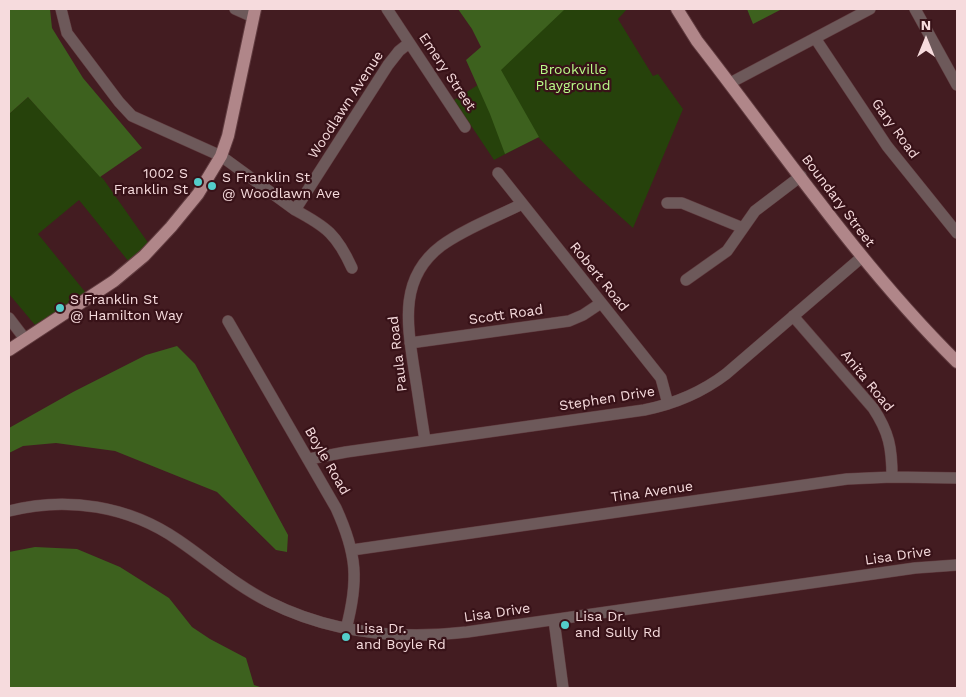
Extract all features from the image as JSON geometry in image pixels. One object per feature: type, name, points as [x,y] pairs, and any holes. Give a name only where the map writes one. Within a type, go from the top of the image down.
[{"type":"main road","name":"Boundary Street","points":[[678,9],[704,50],[862,257],[915,318],[957,362]]},
{"type":"main road","points":[[9,350],[114,281],[144,256],[198,194],[221,156],[235,108],[254,13]]},
{"type":"street","points":[[61,9],[67,33],[119,102],[132,116],[221,156],[295,210],[324,227],[332,234],[346,254],[352,268]]},
{"type":"street","points":[[234,9],[254,13]]},
{"type":"street","name":"Emery Street","points":[[387,9],[465,127]]},
{"type":"street","points":[[730,84],[870,9]]},
{"type":"street","points":[[915,9],[957,85]]},
{"type":"street","name":"Gary Road","points":[[815,38],[887,146],[957,233]]},
{"type":"street","name":"Woodlawn Avenue","points":[[295,210],[388,65],[399,51],[409,43]]},
{"type":"street","name":"Robert Road","points":[[498,174],[660,378],[668,404]]},
{"type":"street","points":[[686,280],[727,251],[755,211],[801,176]]},
{"type":"street","points":[[667,203],[682,203],[743,228]]},
{"type":"street","name":"Paula Road","points":[[425,440],[408,328],[409,300],[416,276],[440,247],[452,239],[522,204]]},
{"type":"street","name":"Stephen Drive","points":[[309,459],[329,454],[644,410],[684,399],[714,383],[862,257]]},
{"type":"street","name":"Scott Road","points":[[410,343],[569,321],[583,315],[601,303]]},
{"type":"street","name":"Anita Road","points":[[792,316],[873,408],[882,422],[891,447],[892,477]]},
{"type":"street","points":[[9,318],[25,339]]},
{"type":"street","name":"Boyle Road","points":[[228,321],[336,508],[352,550],[354,584],[346,628]]},
{"type":"street","name":"Tina Avenue","points":[[352,550],[847,479],[892,477],[957,478]]},
{"type":"street","name":"Lisa Drive","points":[[9,511],[41,505],[64,504],[102,508],[131,516],[156,527],[178,540],[236,583],[268,602],[305,617],[378,634],[418,636],[468,632],[915,568],[957,565]]},
{"type":"street","points":[[554,620],[564,688]]},
{"type":"green space","points":[[9,9],[50,9],[52,28],[83,78],[142,148],[100,177],[28,97],[9,114]]},
{"type":"green space","points":[[458,9],[565,9],[501,70],[539,137],[505,154],[466,60],[481,47],[472,29]]},
{"type":"green space","name":"Brookville Playground","points":[[543,9],[627,9],[618,19],[653,76],[658,74],[683,109],[633,228],[581,181],[538,137],[494,160],[454,100],[500,71]]},
{"type":"green space","points":[[747,9],[782,9],[753,24]]},
{"type":"green space","points":[[28,97],[104,180],[149,244],[129,262],[79,200],[38,234],[86,293],[35,325],[9,294],[9,114]]},
{"type":"green space","points":[[177,346],[195,364],[288,535],[287,552],[276,550],[217,492],[115,451],[56,443],[23,446],[9,453],[9,428],[73,392],[146,355]]},
{"type":"green space","points":[[35,547],[77,549],[120,567],[169,598],[192,627],[246,658],[254,685],[263,688],[9,688],[9,552]]},
{"type":"place","name":"1002 S Franklin St","points":[[198,182]]},
{"type":"place","name":"S Franklin St @ Woodlawn Ave","points":[[212,186]]},
{"type":"place","name":"S Franklin St @ Hamilton Way","points":[[60,308]]},
{"type":"place","name":"Lisa Dr. and Sully Rd","points":[[565,625]]},
{"type":"place","name":"Lisa Dr. and Boyle Rd","points":[[346,637]]}]
